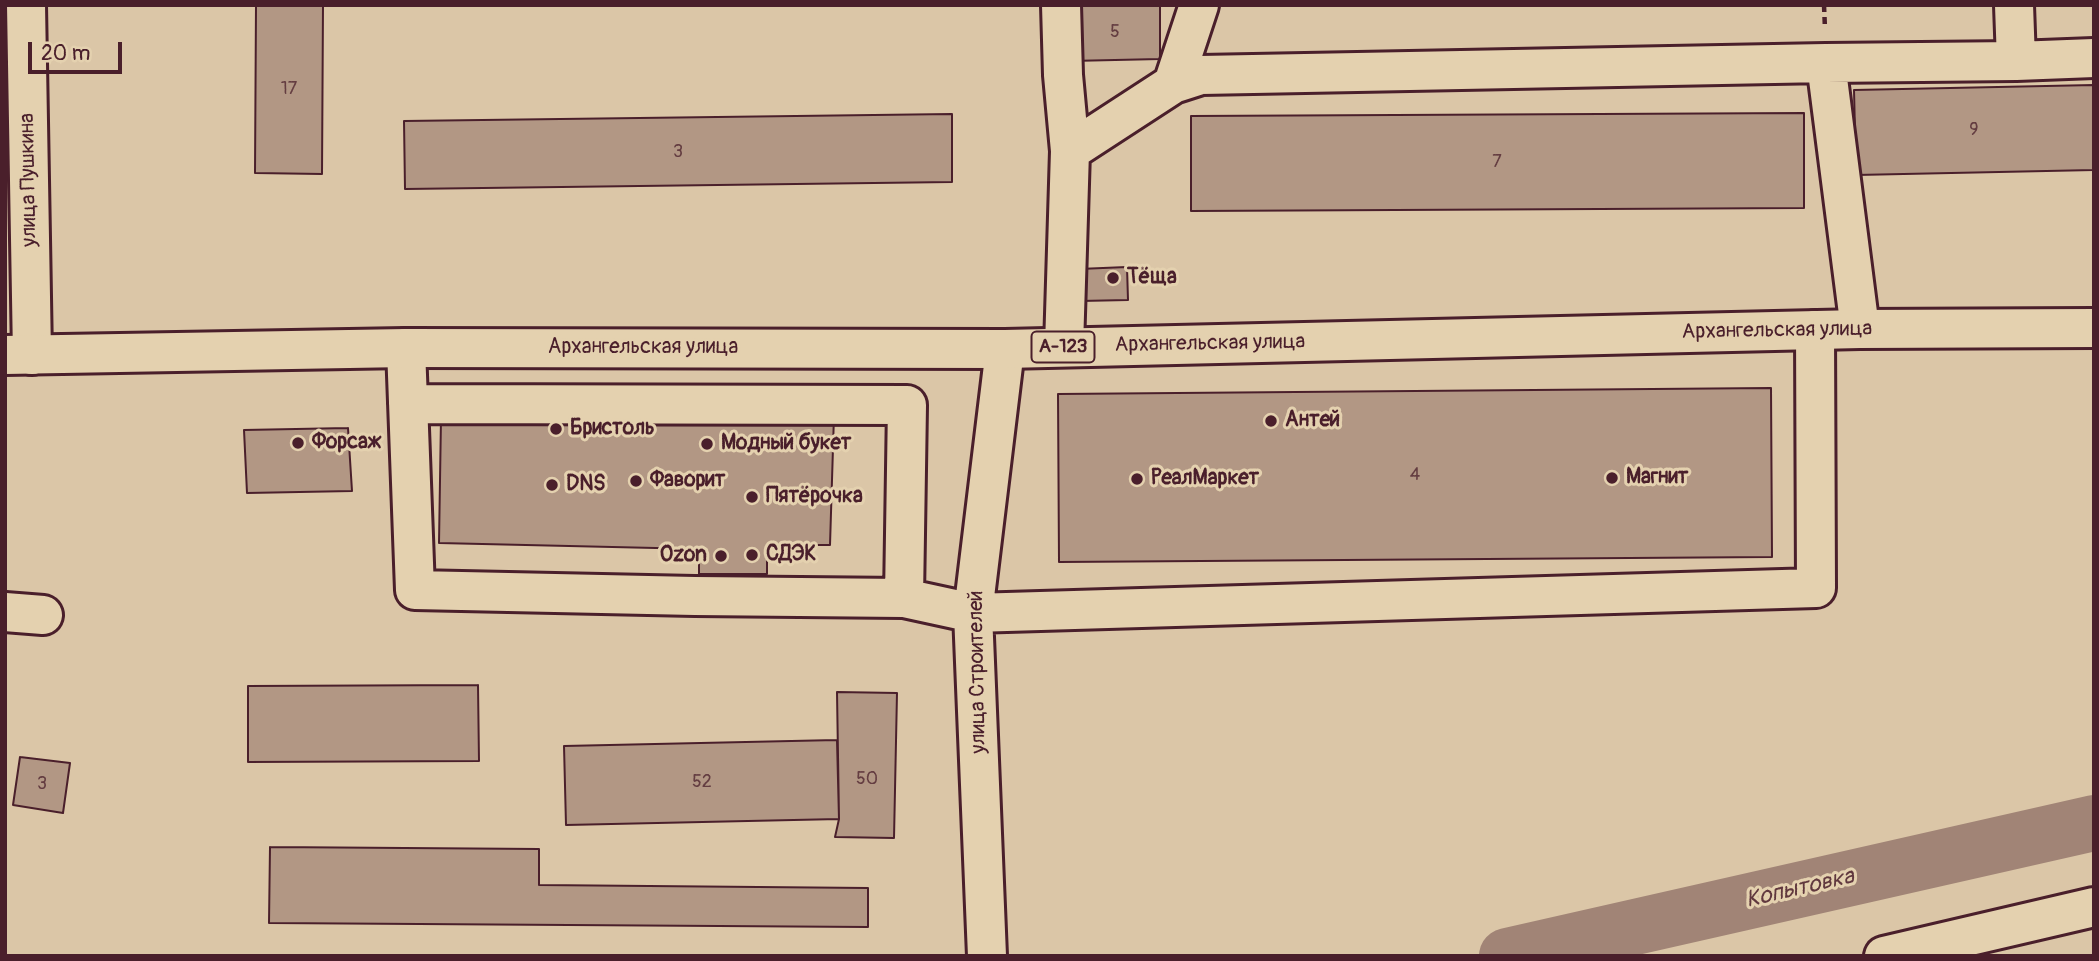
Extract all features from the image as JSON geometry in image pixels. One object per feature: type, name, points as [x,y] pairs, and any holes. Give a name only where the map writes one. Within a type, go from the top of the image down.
[{"type":"main road","name":"улица Пушкина","points":[[19,355],[26,5]]},
{"type":"main road","points":[[1061,5],[1063,75],[1070,151],[1064,347]]},
{"type":"main road","points":[[1173,84],[1199,5]]},
{"type":"main road","points":[[2014,5],[2016,61]]},
{"type":"main road","points":[[1070,151],[1173,84],[1201,75],[2094,58]]},
{"type":"main road","points":[[1826,63],[1860,329]]},
{"type":"main road","name":"Архангельская улица","points":[[19,355],[406,348],[1005,349],[1860,329],[2094,328]]},
{"type":"main road","points":[[406,348],[415,590],[905,598],[973,613],[1816,589],[1815,330]]},
{"type":"main road","name":"улица Строителей","points":[[987,956],[973,613],[1005,349]]},
{"type":"main road","points":[[408,404],[907,405],[905,598]]},
{"type":"main road","points":[[5,612],[43,615]]},
{"type":"main road","points":[[1884,956],[2094,907]]},
{"type":"building","points":[[256,5],[323,5],[322,174],[255,173]]},
{"type":"building","points":[[1069,5],[1160,5],[1160,59],[1070,61]]},
{"type":"building","points":[[2094,85],[2094,170],[1856,175],[1854,90]]},
{"type":"building","points":[[1804,113],[1804,208],[1191,211],[1191,116]]},
{"type":"building","points":[[952,114],[952,182],[405,189],[404,121]]},
{"type":"building","points":[[1127,267],[1128,300],[1080,301],[1079,269]]},
{"type":"building","points":[[1771,388],[1772,557],[1059,562],[1058,394]]},
{"type":"building","name":"Фаворит","points":[[834,415],[830,545],[767,545],[767,574],[699,574],[699,549],[439,543],[441,418]]},
{"type":"building","points":[[348,428],[352,491],[247,493],[244,430]]},
{"type":"building","points":[[478,685],[479,761],[248,762],[248,686]]},
{"type":"building","points":[[837,692],[897,693],[894,838],[835,837],[839,819]]},
{"type":"building","points":[[837,740],[839,819],[566,825],[564,746]]},
{"type":"building","points":[[20,757],[70,763],[63,813],[13,805]]},
{"type":"building","points":[[270,847],[539,849],[539,885],[868,888],[868,927],[269,923]]},
{"type":"waterway","name":"Копытовка","points":[[1507,956],[2094,823]]},
{"type":"place","name":"Тёща","points":[[1113,278]]},
{"type":"place","name":"Антей","points":[[1271,421]]},
{"type":"place","name":"Бристоль","points":[[556,429]]},
{"type":"place","name":"Форсаж","points":[[298,443]]},
{"type":"place","name":"Модный букет","points":[[707,444]]},
{"type":"place","name":"Магнит","points":[[1612,478]]},
{"type":"place","name":"РеалМаркет","points":[[1137,479]]},
{"type":"place","name":"Фаворит","points":[[636,481]]},
{"type":"place","name":"DNS","points":[[552,485]]},
{"type":"place","name":"Пятёрочка","points":[[752,497]]},
{"type":"place","name":"СДЭК","points":[[752,555]]},
{"type":"place","name":"Ozon","points":[[721,556]]}]
